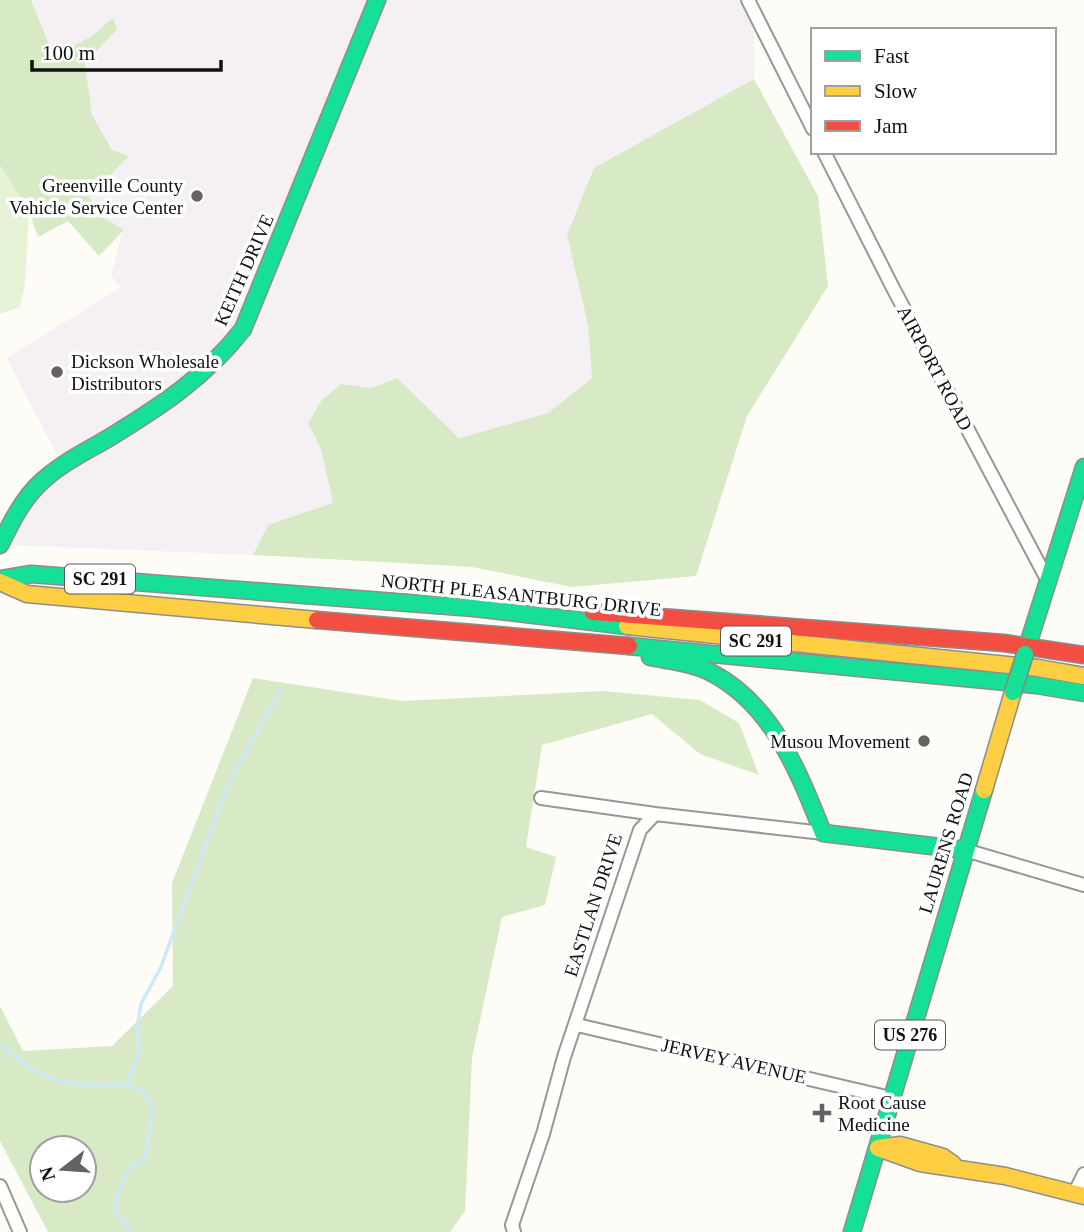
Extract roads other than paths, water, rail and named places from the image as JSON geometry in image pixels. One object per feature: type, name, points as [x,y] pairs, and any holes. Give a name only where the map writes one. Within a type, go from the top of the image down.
[{"type":"main road","name":"KEITH DRIVE","points":[[0,545],[16,514],[41,481],[181,391],[235,342],[256,302],[377,0]]},
{"type":"main road","name":"LAURENS ROAD","points":[[852,1232],[965,850],[1084,467]]},
{"type":"main road","name":"NORTH PLEASANTBURG DRIVE","points":[[0,580],[31,573],[474,608],[1037,677]]},
{"type":"main road","name":"NORTH PLEASANTBURG DRIVE","points":[[0,580],[27,594],[402,627],[1037,677]]},
{"type":"main road","points":[[474,608],[613,612],[1084,655]]},
{"type":"main road","points":[[582,641],[707,671],[741,692],[761,712],[778,735],[796,768],[823,833],[965,850]]},
{"type":"main road","name":"SC 291","points":[[1037,677],[1084,676]]},
{"type":"main road","name":"SC 291","points":[[1037,677],[1084,693]]},
{"type":"main road","points":[[878,1148],[897,1158],[943,1168],[996,1174],[1079,1195]]},
{"type":"street","points":[[748,0],[811,125]]},
{"type":"street","name":"AIRPORT ROAD","points":[[825,154],[1049,583]]},
{"type":"street","points":[[541,798],[823,833]]},
{"type":"street","name":"EASTLAN DRIVE","points":[[514,1232],[512,1225],[636,837],[655,814]]},
{"type":"street","points":[[965,850],[1084,885]]},
{"type":"street","name":"JERVEY AVENUE","points":[[577,1025],[891,1098]]},
{"type":"street","points":[[1079,1195],[1084,1174]]},
{"type":"street","points":[[0,1185],[17,1231]]},
{"type":"waterway","points":[[132,1232],[114,1207],[126,1173],[145,1158],[153,1108],[143,1091],[126,1085],[139,1055],[137,1028],[141,1004],[161,967],[227,787],[281,688]]},
{"type":"waterway","points":[[0,1044],[29,1067],[58,1080],[89,1085],[125,1085]]},
{"type":"place","name":"Greenville County Vehicle Service Center","points":[[197,196]]},
{"type":"place","name":"Dickson Wholesale Distributors","points":[[57,372]]},
{"type":"place","name":"Musou Movement","points":[[924,741]]},
{"type":"place","name":"Root Cause Medicine","points":[[822,1113]]}]
